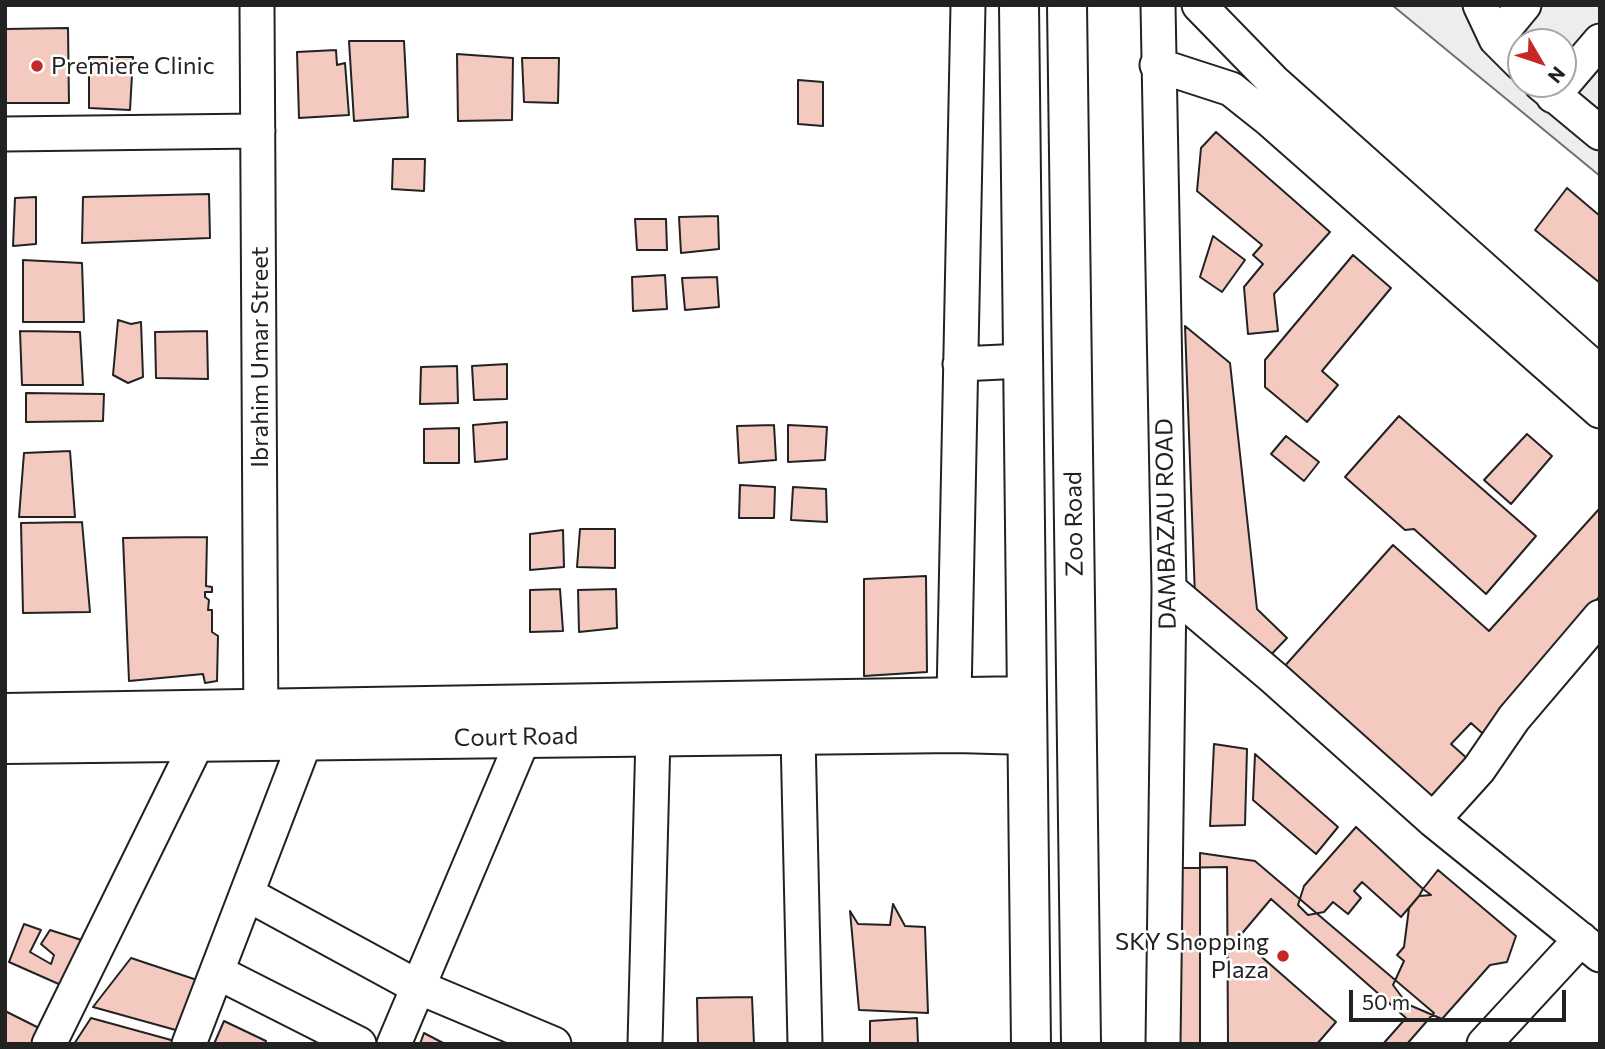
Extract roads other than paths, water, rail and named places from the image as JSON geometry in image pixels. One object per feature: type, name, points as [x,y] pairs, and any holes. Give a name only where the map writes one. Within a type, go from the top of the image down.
[{"type":"main road","name":"Zoo Road","points":[[1019,5],[1031,1044]]},
{"type":"main road","name":"Zoo Road","points":[[1067,5],[1081,1044]]},
{"type":"main road","name":"Court Road","points":[[5,713],[261,724],[1027,696]]},
{"type":"main road","name":"Court Road","points":[[5,744],[198,741],[261,724],[306,739],[1027,736]]},
{"type":"street","name":"Ibrahim Umar Street","points":[[257,5],[261,724]]},
{"type":"street","points":[[954,697],[969,5]]},
{"type":"street","name":"DAMBAZAU ROAD","points":[[1157,5],[1169,589],[1163,1044]]},
{"type":"street","points":[[1199,5],[1273,81],[1600,373]]},
{"type":"street","points":[[1480,5],[1496,39],[1507,50]]},
{"type":"street","points":[[1496,39],[1524,5]]},
{"type":"street","points":[[1577,62],[1600,41]]},
{"type":"street","points":[[1157,65],[1231,89],[1600,411]]},
{"type":"street","points":[[1557,98],[1600,132]]},
{"type":"street","points":[[5,134],[258,131]]},
{"type":"street","points":[[960,364],[1023,361]]},
{"type":"street","points":[[1169,589],[1274,678],[1433,820],[1590,947],[1484,1044]]},
{"type":"street","points":[[1433,820],[1479,769],[1514,718],[1600,617]]},
{"type":"street","points":[[798,735],[805,1044]]},
{"type":"street","points":[[645,1044],[653,736]]},
{"type":"street","points":[[394,1044],[416,986],[524,737]]},
{"type":"street","points":[[188,1044],[306,739]]},
{"type":"street","points":[[49,1044],[198,741]]},
{"type":"street","points":[[247,894],[416,986],[554,1044]]},
{"type":"street","points":[[217,972],[359,1044]]},
{"type":"place","name":"Premiere Clinic","points":[[37,66]]},
{"type":"place","name":"SKY Shopping Plaza","points":[[1283,956]]}]
